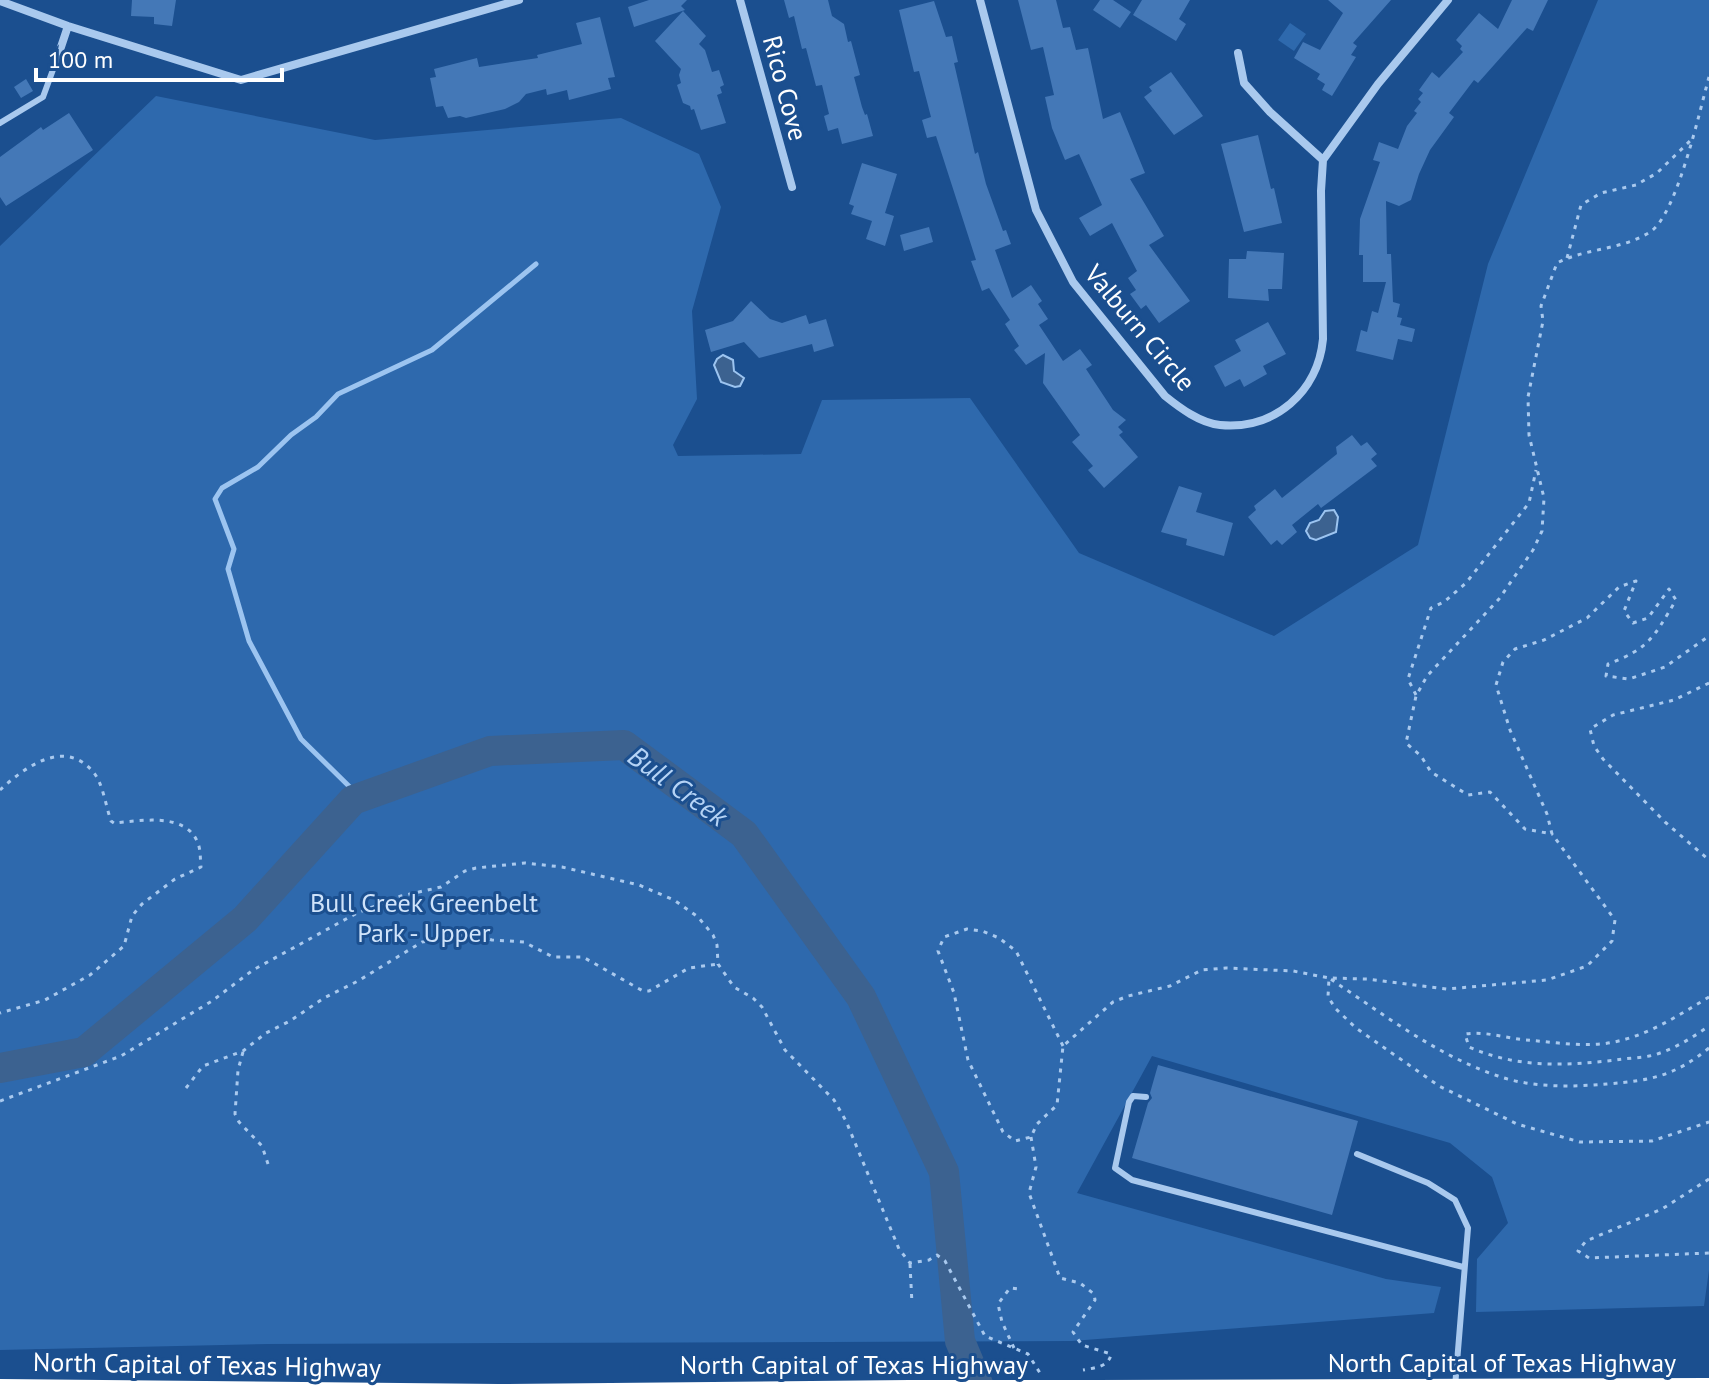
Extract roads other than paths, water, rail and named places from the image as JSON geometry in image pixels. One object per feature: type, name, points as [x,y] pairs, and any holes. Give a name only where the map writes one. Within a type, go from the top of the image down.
[{"type":"highway","name":"North Capital of Texas Highway","points":[[0,1391],[498,1396],[1709,1390]]},
{"type":"street","points":[[0,1],[68,26],[241,80],[519,0]]},
{"type":"street","name":"Rico Cove","points":[[740,0],[792,187]]},
{"type":"street","name":"Valburn Circle","points":[[980,0],[1036,210],[1073,282],[1165,396],[1182,410],[1219,425],[1264,421],[1301,396],[1321,361],[1323,160]]},
{"type":"street","points":[[1238,53],[1244,83],[1270,112],[1323,160],[1378,84],[1448,0]]},
{"type":"street","points":[[58,56],[68,26]]},
{"type":"lane","points":[[0,123],[43,97],[58,56]]},
{"type":"lane","points":[[1146,1097],[1133,1096],[1129,1102],[1115,1168],[1132,1180],[1463,1267]]},
{"type":"lane","points":[[1357,1154],[1428,1183],[1455,1200],[1468,1228],[1455,1391]]},
{"type":"waterway","points":[[361,798],[301,739],[249,641],[228,569],[234,549],[215,499],[222,488],[258,467],[338,394],[432,350],[536,264]]},
{"type":"waterway","name":"Bull Creek","points":[[0,1068],[84,1052],[245,919],[353,800],[490,751],[624,745],[744,834],[861,997],[944,1172],[960,1341],[983,1396]]},
{"type":"park label","name":"Bull Creek Greenbelt Park - Upper","points":[[424,918]]}]
